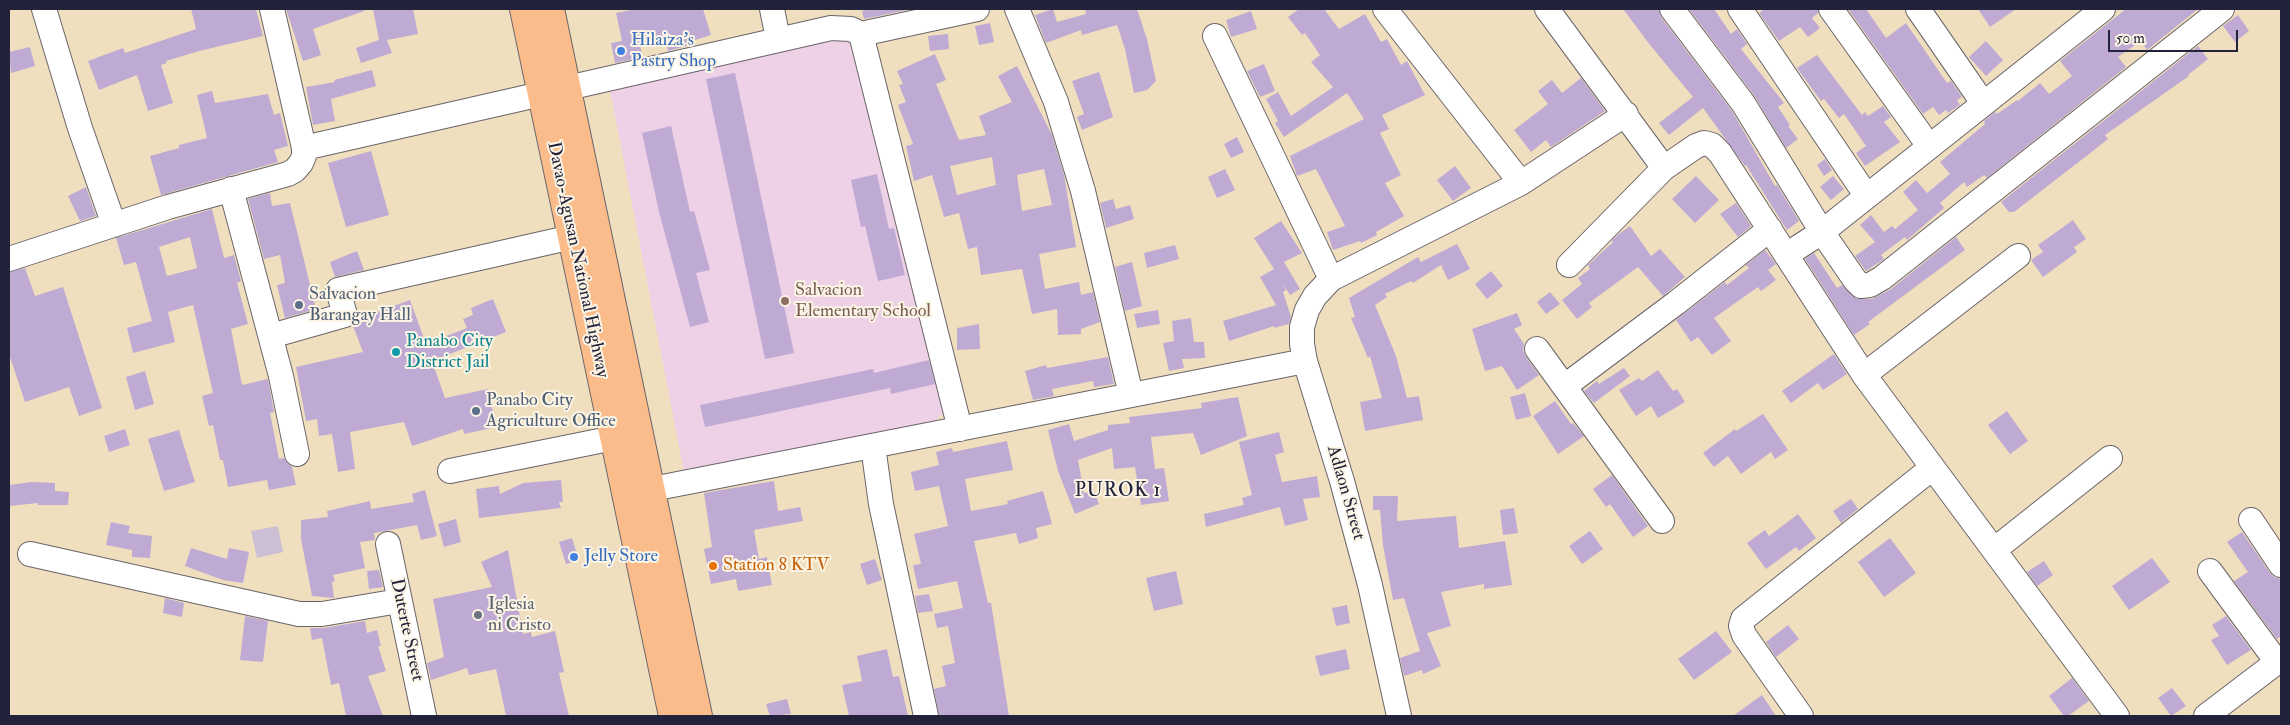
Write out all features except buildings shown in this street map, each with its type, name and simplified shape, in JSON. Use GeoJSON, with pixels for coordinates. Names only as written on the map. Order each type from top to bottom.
{"type":"FeatureCollection","features":[{"type":"Feature","properties":{"kind":"highway","name":"Davao-Agusan National Highway"},"geometry":{"type":"LineString","coordinates":[[524,9],[554,91],[677,678],[698,716]]}},
{"type":"Feature","properties":{"kind":"highway","name":"Davao-Agusan National Highway"},"geometry":{"type":"LineString","coordinates":[[550,9],[554,91],[572,237],[598,298],[614,438],[638,492]]}},
{"type":"Feature","properties":{"kind":"highway","name":"Davao-Agusan National Highway"},"geometry":{"type":"LineString","coordinates":[[672,716],[677,678]]}},
{"type":"Feature","properties":{"kind":"street"},"geometry":{"type":"LineString","coordinates":[[44,9],[80,128],[114,225]]}},
{"type":"Feature","properties":{"kind":"street"},"geometry":{"type":"LineString","coordinates":[[9,259],[230,189],[288,174],[295,170],[301,164],[304,148],[272,9]]}},
{"type":"Feature","properties":{"kind":"street"},"geometry":{"type":"LineString","coordinates":[[772,9],[778,40]]}},
{"type":"Feature","properties":{"kind":"street"},"geometry":{"type":"LineString","coordinates":[[1017,9],[1056,102],[1081,182],[1131,395]]}},
{"type":"Feature","properties":{"kind":"street"},"geometry":{"type":"LineString","coordinates":[[1385,9],[1521,183]]}},
{"type":"Feature","properties":{"kind":"street"},"geometry":{"type":"LineString","coordinates":[[1548,9],[1664,168]]}},
{"type":"Feature","properties":{"kind":"street"},"geometry":{"type":"LineString","coordinates":[[1672,9],[1743,103],[1822,232],[1861,286],[1870,285],[1882,278],[2222,9]]}},
{"type":"Feature","properties":{"kind":"street"},"geometry":{"type":"LineString","coordinates":[[1740,9],[1866,195]]}},
{"type":"Feature","properties":{"kind":"street"},"geometry":{"type":"LineString","coordinates":[[1832,9],[1929,146]]}},
{"type":"Feature","properties":{"kind":"street"},"geometry":{"type":"LineString","coordinates":[[1786,255],[1822,232],[1866,195],[2103,9]]}},
{"type":"Feature","properties":{"kind":"street"},"geometry":{"type":"LineString","coordinates":[[304,148],[831,28],[851,29],[861,34],[962,10]]}},
{"type":"Feature","properties":{"kind":"street"},"geometry":{"type":"LineString","coordinates":[[1923,11],[1984,103]]}},
{"type":"Feature","properties":{"kind":"street"},"geometry":{"type":"LineString","coordinates":[[861,34],[960,429]]}},
{"type":"Feature","properties":{"kind":"street"},"geometry":{"type":"LineString","coordinates":[[1215,36],[1332,279]]}},
{"type":"Feature","properties":{"kind":"street","name":"Adlaon Street"},"geometry":{"type":"LineString","coordinates":[[1399,716],[1370,585],[1342,481],[1305,362],[1302,327],[1307,310],[1315,296],[1332,279],[1521,183],[1626,114]]}},
{"type":"Feature","properties":{"kind":"street"},"geometry":{"type":"LineString","coordinates":[[1569,265],[1664,168],[1696,146],[1704,143],[1712,144],[1770,229],[1864,375],[2117,716]]}},
{"type":"Feature","properties":{"kind":"street"},"geometry":{"type":"LineString","coordinates":[[230,189],[271,336],[298,454]]}},
{"type":"Feature","properties":{"kind":"street"},"geometry":{"type":"LineString","coordinates":[[1565,386],[1676,303],[1770,229]]}},
{"type":"Feature","properties":{"kind":"street"},"geometry":{"type":"LineString","coordinates":[[271,336],[345,315],[338,290],[572,237]]}},
{"type":"Feature","properties":{"kind":"street"},"geometry":{"type":"LineString","coordinates":[[1864,375],[2018,256]]}},
{"type":"Feature","properties":{"kind":"street"},"geometry":{"type":"LineString","coordinates":[[1537,349],[1662,521]]}},
{"type":"Feature","properties":{"kind":"street"},"geometry":{"type":"LineString","coordinates":[[638,492],[1305,362]]}},
{"type":"Feature","properties":{"kind":"street"},"geometry":{"type":"LineString","coordinates":[[450,471],[614,438]]}},
{"type":"Feature","properties":{"kind":"street"},"geometry":{"type":"LineString","coordinates":[[873,446],[881,504],[926,716]]}},
{"type":"Feature","properties":{"kind":"street"},"geometry":{"type":"LineString","coordinates":[[1994,550],[2110,458]]}},
{"type":"Feature","properties":{"kind":"street"},"geometry":{"type":"LineString","coordinates":[[1801,716],[1744,635],[1741,626],[1743,619],[1932,468]]}},
{"type":"Feature","properties":{"kind":"street"},"geometry":{"type":"LineString","coordinates":[[2251,520],[2281,565]]}},
{"type":"Feature","properties":{"kind":"street","name":"Duterte Street"},"geometry":{"type":"LineString","coordinates":[[388,544],[424,716]]}},
{"type":"Feature","properties":{"kind":"street"},"geometry":{"type":"LineString","coordinates":[[30,554],[299,614],[322,614],[399,602]]}},
{"type":"Feature","properties":{"kind":"street"},"geometry":{"type":"LineString","coordinates":[[2206,716],[2279,660],[2210,571]]}},
{"type":"Feature","properties":{"kind":"shaded area","name":"Salvacion Elementary School"},"geometry":{"type":"Polygon","coordinates":[[[848,37],[891,192],[947,410],[926,429],[684,472],[609,85],[848,37]]]}},
{"type":"Feature","properties":{"kind":"shaded area"},"geometry":{"type":"Polygon","coordinates":[[[278,526],[283,552],[257,558],[251,531],[278,526]]]}},
{"type":"Feature","properties":{"kind":"place","name":"Hilaiza's Pastry Shop"},"geometry":{"type":"Point","coordinates":[621,51]}},
{"type":"Feature","properties":{"kind":"place","name":"Salvacion Elementary School"},"geometry":{"type":"Point","coordinates":[785,301]}},
{"type":"Feature","properties":{"kind":"place","name":"Salvacion Barangay Hall"},"geometry":{"type":"Point","coordinates":[299,305]}},
{"type":"Feature","properties":{"kind":"place","name":"Panabo City District Jail"},"geometry":{"type":"Point","coordinates":[396,352]}},
{"type":"Feature","properties":{"kind":"place","name":"Panabo City Agriculture Office"},"geometry":{"type":"Point","coordinates":[476,411]}},
{"type":"Feature","properties":{"kind":"place","name":"Jelly Store"},"geometry":{"type":"Point","coordinates":[574,557]}},
{"type":"Feature","properties":{"kind":"place","name":"Station 8 KTV"},"geometry":{"type":"Point","coordinates":[713,566]}},
{"type":"Feature","properties":{"kind":"place","name":"Iglesia ni Cristo"},"geometry":{"type":"Point","coordinates":[478,615]}},
{"type":"Feature","properties":{"kind":"district","name":"PUROK 1"},"geometry":{"type":"Point","coordinates":[1118,492]}}]}
